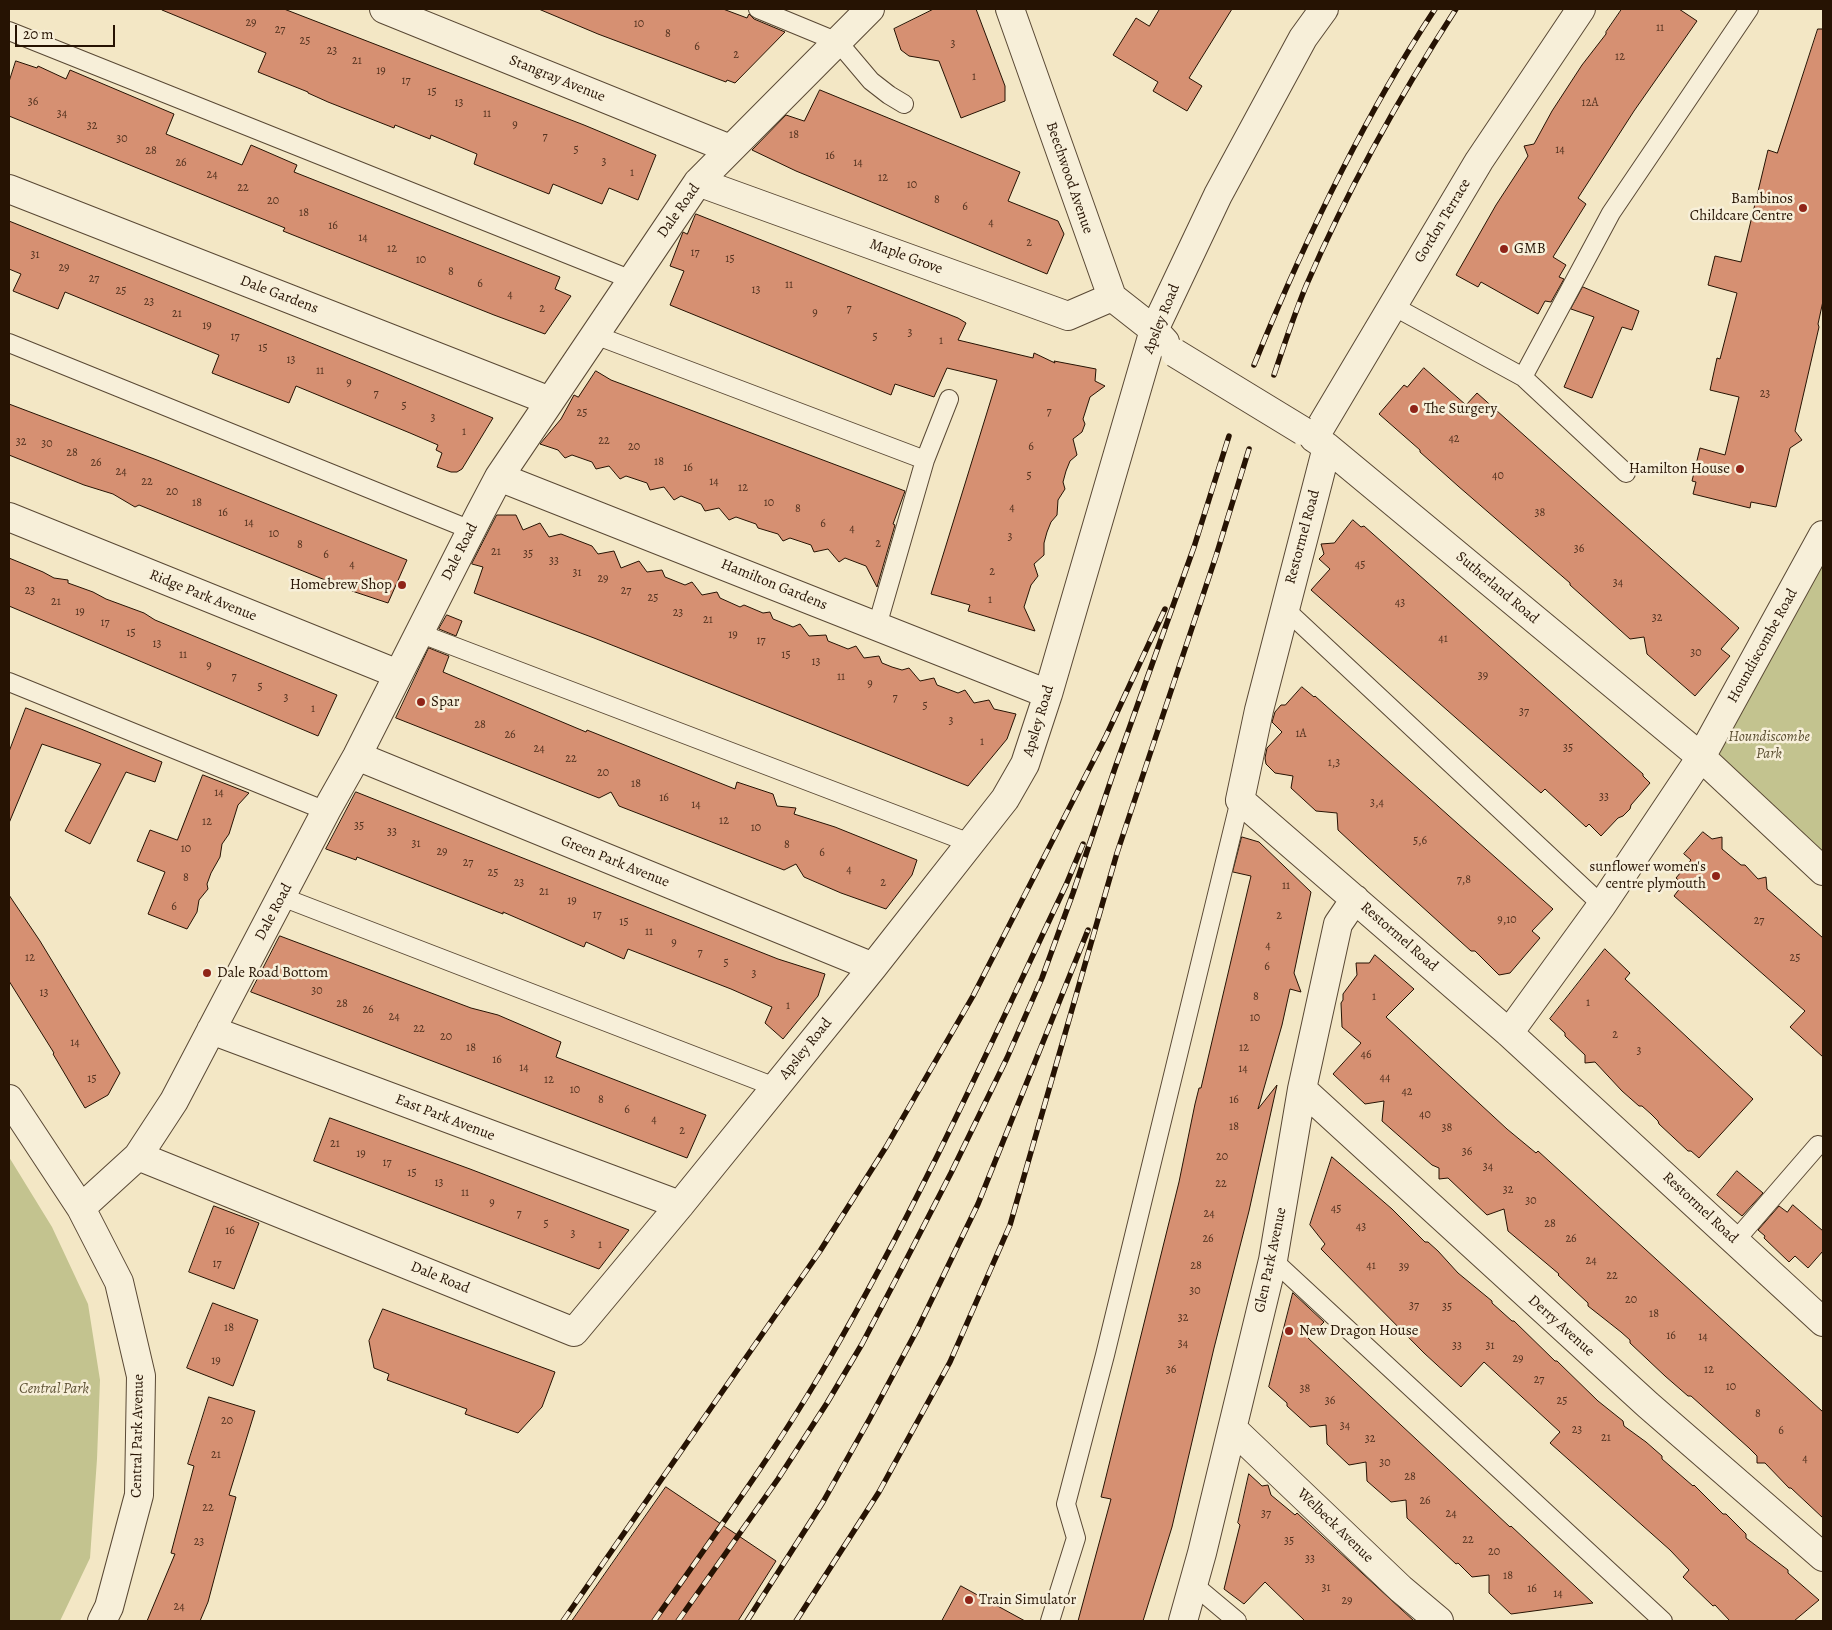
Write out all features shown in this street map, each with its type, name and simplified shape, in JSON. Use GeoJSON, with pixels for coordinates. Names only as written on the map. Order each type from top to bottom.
{"type":"FeatureCollection","features":[{"type":"Feature","properties":{"kind":"street","name":"Stangray Avenue"},"geometry":{"type":"LineString","coordinates":[[384,9],[730,149]]}},
{"type":"Feature","properties":{"kind":"street","name":"Dale Road"},"geometry":{"type":"LineString","coordinates":[[81,1208],[138,1156],[174,1101],[326,811],[357,756],[471,530],[500,477],[550,401],[698,182],[870,9]]}},
{"type":"Feature","properties":{"kind":"street","name":"Beechwood Avenue"},"geometry":{"type":"LineString","coordinates":[[1010,9],[1112,297]]}},
{"type":"Feature","properties":{"kind":"street","name":"Apsley Road"},"geometry":{"type":"LineString","coordinates":[[574,1332],[680,1205],[872,967],[1005,799],[1026,764],[1154,330],[1218,195],[1302,38],[1324,9]]}},
{"type":"Feature","properties":{"kind":"street","name":"Gordon Terrace"},"geometry":{"type":"LineString","coordinates":[[1314,439],[1479,161],[1581,9]]}},
{"type":"Feature","properties":{"kind":"street","name":"Maple Grove"},"geometry":{"type":"LineString","coordinates":[[698,182],[1068,316],[1112,297]]}},
{"type":"Feature","properties":{"kind":"street","name":"Dale Gardens"},"geometry":{"type":"LineString","coordinates":[[9,189],[550,401]]}},
{"type":"Feature","properties":{"kind":"street"},"geometry":{"type":"LineString","coordinates":[[1112,297],[1154,330]]}},
{"type":"Feature","properties":{"kind":"street","name":"Sutherland Road"},"geometry":{"type":"LineString","coordinates":[[1154,330],[1175,353],[1314,439],[1701,757],[1823,871]]}},
{"type":"Feature","properties":{"kind":"street","name":"Restormel Road"},"geometry":{"type":"LineString","coordinates":[[1314,439],[1284,608],[1259,710],[1240,800],[1509,1033],[1823,1322]]}},
{"type":"Feature","properties":{"kind":"street","name":"Hamilton Gardens"},"geometry":{"type":"LineString","coordinates":[[500,477],[1048,694]]}},
{"type":"Feature","properties":{"kind":"street","name":"Ridge Park Avenue"},"geometry":{"type":"LineString","coordinates":[[9,517],[398,674]]}},
{"type":"Feature","properties":{"kind":"street","name":"Houndiscombe Road"},"geometry":{"type":"LineString","coordinates":[[1509,1033],[1602,904],[1701,757],[1823,535]]}},
{"type":"Feature","properties":{"kind":"street","name":"Green Park Avenue"},"geometry":{"type":"LineString","coordinates":[[357,756],[872,967]]}},
{"type":"Feature","properties":{"kind":"street","name":"Glen Park Avenue"},"geometry":{"type":"LineString","coordinates":[[1183,1621],[1194,1585],[1233,1429],[1273,1260],[1302,1089],[1338,924],[1355,899]]}},
{"type":"Feature","properties":{"kind":"street","name":"East Park Avenue"},"geometry":{"type":"LineString","coordinates":[[211,1030],[680,1205]]}},
{"type":"Feature","properties":{"kind":"street","name":"Derry Avenue"},"geometry":{"type":"LineString","coordinates":[[1302,1089],[1648,1405],[1823,1557]]}},
{"type":"Feature","properties":{"kind":"street","name":"Central Park Avenue"},"geometry":{"type":"LineString","coordinates":[[9,1098],[81,1208],[119,1282],[141,1376],[140,1494],[109,1607],[102,1621]]}},
{"type":"Feature","properties":{"kind":"street","name":"Dale Road"},"geometry":{"type":"LineString","coordinates":[[138,1156],[574,1332]]}},
{"type":"Feature","properties":{"kind":"street","name":"Welbeck Avenue"},"geometry":{"type":"LineString","coordinates":[[1233,1429],[1401,1589],[1439,1621]]}},
{"type":"Feature","properties":{"kind":"lane"},"geometry":{"type":"LineString","coordinates":[[758,9],[838,42],[870,81],[904,104]]}},
{"type":"Feature","properties":{"kind":"lane"},"geometry":{"type":"LineString","coordinates":[[1523,377],[1611,214],[1749,9]]}},
{"type":"Feature","properties":{"kind":"lane"},"geometry":{"type":"LineString","coordinates":[[9,31],[632,280]]}},
{"type":"Feature","properties":{"kind":"lane"},"geometry":{"type":"LineString","coordinates":[[1393,306],[1523,377],[1626,473]]}},
{"type":"Feature","properties":{"kind":"lane"},"geometry":{"type":"LineString","coordinates":[[595,335],[925,460]]}},
{"type":"Feature","properties":{"kind":"lane"},"geometry":{"type":"LineString","coordinates":[[9,343],[471,530]]}},
{"type":"Feature","properties":{"kind":"lane"},"geometry":{"type":"LineString","coordinates":[[877,626],[925,460],[949,399]]}},
{"type":"Feature","properties":{"kind":"lane"},"geometry":{"type":"LineString","coordinates":[[1284,608],[1602,904]]}},
{"type":"Feature","properties":{"kind":"lane"},"geometry":{"type":"LineString","coordinates":[[419,633],[970,843]]}},
{"type":"Feature","properties":{"kind":"lane"},"geometry":{"type":"LineString","coordinates":[[9,682],[326,811]]}},
{"type":"Feature","properties":{"kind":"lane"},"geometry":{"type":"LineString","coordinates":[[1050,1621],[1076,1538],[1066,1504],[1105,1356],[1240,800]]}},
{"type":"Feature","properties":{"kind":"lane"},"geometry":{"type":"LineString","coordinates":[[282,896],[775,1087]]}},
{"type":"Feature","properties":{"kind":"lane"},"geometry":{"type":"LineString","coordinates":[[1735,1240],[1818,1145]]}},
{"type":"Feature","properties":{"kind":"lane"},"geometry":{"type":"LineString","coordinates":[[1273,1260],[1663,1621]]}},
{"type":"Feature","properties":{"kind":"lane"},"geometry":{"type":"LineString","coordinates":[[1194,1585],[1237,1621]]}},
{"type":"Feature","properties":{"kind":"green space","name":"Houndiscombe Park"},"geometry":{"type":"Polygon","coordinates":[[[1823,535],[1823,871],[1701,757],[1823,535]]]}},
{"type":"Feature","properties":{"kind":"green space","name":"Central Park"},"geometry":{"type":"Polygon","coordinates":[[[9,1157],[52,1227],[88,1304],[100,1380],[90,1558],[60,1621],[9,1621],[9,1157]]]}},
{"type":"Feature","properties":{"kind":"building"},"geometry":{"type":"Polygon","coordinates":[[[162,9],[284,9],[584,125],[656,155],[638,200],[609,188],[602,204],[553,184],[549,194],[474,164],[477,154],[431,135],[430,139],[395,125],[394,128],[258,72],[266,53],[162,9]]]}},
{"type":"Feature","properties":{"kind":"building"},"geometry":{"type":"Polygon","coordinates":[[[542,9],[723,9],[747,18],[749,14],[754,19],[785,32],[735,83],[727,80],[726,82],[598,34],[542,9]]]}},
{"type":"Feature","properties":{"kind":"building"},"geometry":{"type":"Polygon","coordinates":[[[934,9],[976,9],[1005,86],[1005,101],[961,118],[939,61],[909,56],[901,50],[894,29],[934,9]]]}},
{"type":"Feature","properties":{"kind":"building"},"geometry":{"type":"Polygon","coordinates":[[[1160,9],[1232,9],[1189,78],[1202,86],[1187,111],[1153,91],[1158,82],[1113,55],[1136,18],[1149,26],[1160,9]]]}},
{"type":"Feature","properties":{"kind":"building"},"geometry":{"type":"Polygon","coordinates":[[[1622,9],[1679,9],[1697,21],[1634,111],[1578,198],[1586,204],[1553,257],[1566,265],[1559,277],[1564,279],[1551,302],[1545,301],[1538,314],[1481,282],[1478,287],[1456,275],[1496,205],[1528,156],[1524,146],[1534,144],[1552,111],[1622,9]]]}},
{"type":"Feature","properties":{"kind":"building"},"geometry":{"type":"Polygon","coordinates":[[[1818,29],[1823,29],[1823,301],[1819,327],[1795,431],[1802,440],[1790,448],[1776,507],[1751,502],[1750,508],[1693,494],[1696,482],[1692,481],[1700,448],[1725,455],[1739,397],[1710,390],[1717,358],[1720,359],[1737,293],[1708,285],[1715,256],[1741,262],[1768,150],[1777,153],[1818,29]]]}},
{"type":"Feature","properties":{"kind":"building"},"geometry":{"type":"Polygon","coordinates":[[[16,61],[37,68],[38,66],[66,79],[70,70],[174,114],[166,134],[242,165],[251,145],[297,165],[294,172],[560,277],[555,289],[571,296],[545,334],[283,231],[285,228],[9,116],[9,82],[16,61]]]}},
{"type":"Feature","properties":{"kind":"building"},"geometry":{"type":"Polygon","coordinates":[[[820,90],[1020,172],[1008,201],[1058,221],[1064,234],[1047,274],[796,171],[752,150],[786,115],[804,121],[820,90]]]}},
{"type":"Feature","properties":{"kind":"building"},"geometry":{"type":"Polygon","coordinates":[[[696,214],[958,318],[966,323],[958,340],[1033,358],[1034,353],[1055,363],[1054,361],[1096,369],[1095,381],[1105,386],[1090,397],[1083,419],[1085,424],[1082,432],[1073,439],[1077,455],[1070,461],[1066,471],[1063,482],[1065,489],[1058,500],[1057,515],[1051,522],[1047,532],[1044,543],[1044,555],[1034,564],[1038,576],[1031,585],[1024,607],[1035,631],[968,611],[970,605],[931,594],[997,380],[947,368],[934,397],[895,384],[891,395],[670,305],[684,271],[670,266],[683,232],[687,234],[696,214]]]}},
{"type":"Feature","properties":{"kind":"building"},"geometry":{"type":"Polygon","coordinates":[[[9,221],[493,418],[462,469],[457,472],[451,472],[437,467],[442,453],[436,450],[438,445],[410,433],[296,386],[289,403],[212,373],[219,355],[65,292],[58,309],[13,291],[21,274],[9,269],[9,221]]]}},
{"type":"Feature","properties":{"kind":"building"},"geometry":{"type":"Polygon","coordinates":[[[1583,287],[1639,311],[1632,330],[1622,327],[1592,398],[1564,387],[1594,317],[1571,309],[1583,287]]]}},
{"type":"Feature","properties":{"kind":"building"},"geometry":{"type":"Polygon","coordinates":[[[1424,368],[1466,405],[1477,393],[1739,628],[1721,649],[1730,656],[1695,696],[1647,654],[1644,637],[1630,639],[1570,583],[1458,486],[1379,414],[1404,385],[1407,387],[1424,368]]]}},
{"type":"Feature","properties":{"kind":"building"},"geometry":{"type":"Polygon","coordinates":[[[596,371],[611,380],[905,491],[893,524],[895,525],[877,587],[866,566],[845,558],[839,562],[828,549],[814,552],[811,545],[790,538],[783,541],[778,534],[758,528],[756,524],[736,517],[729,520],[719,508],[705,511],[701,504],[681,496],[674,500],[664,487],[650,490],[647,483],[626,476],[620,479],[609,466],[596,469],[592,462],[572,455],[565,458],[558,450],[540,444],[561,419],[574,395],[578,397],[596,371]]]}},
{"type":"Feature","properties":{"kind":"building"},"geometry":{"type":"Polygon","coordinates":[[[9,404],[157,460],[407,560],[388,603],[355,592],[139,505],[135,507],[113,494],[84,485],[9,455],[9,404]]]}},
{"type":"Feature","properties":{"kind":"building"},"geometry":{"type":"Polygon","coordinates":[[[497,515],[516,515],[523,530],[540,523],[549,537],[561,534],[592,546],[598,554],[614,551],[621,568],[639,561],[647,572],[662,570],[665,577],[685,585],[692,582],[702,595],[717,592],[720,598],[740,607],[744,605],[763,613],[770,612],[773,619],[793,627],[800,624],[809,636],[826,635],[828,641],[848,649],[856,646],[864,658],[879,656],[882,663],[892,667],[902,670],[909,668],[920,681],[934,678],[937,685],[958,693],[965,690],[974,703],[989,700],[994,709],[1016,714],[1007,739],[968,786],[594,638],[474,593],[483,567],[472,564],[497,515]]]}},
{"type":"Feature","properties":{"kind":"building"},"geometry":{"type":"Polygon","coordinates":[[[1353,520],[1361,527],[1364,526],[1643,774],[1650,783],[1631,805],[1630,809],[1618,818],[1601,836],[1589,824],[1586,827],[1545,789],[1541,793],[1311,590],[1330,569],[1319,559],[1324,554],[1321,544],[1334,543],[1353,520]]]}},
{"type":"Feature","properties":{"kind":"building"},"geometry":{"type":"Polygon","coordinates":[[[9,558],[54,578],[68,580],[68,583],[144,613],[155,620],[337,695],[318,736],[9,606],[9,558]]]}},
{"type":"Feature","properties":{"kind":"building"},"geometry":{"type":"Polygon","coordinates":[[[447,615],[462,621],[456,636],[439,629],[447,615]]]}},
{"type":"Feature","properties":{"kind":"building"},"geometry":{"type":"Polygon","coordinates":[[[429,648],[449,656],[443,672],[586,732],[587,730],[735,789],[737,782],[773,794],[777,806],[796,808],[794,814],[835,827],[917,860],[912,875],[886,909],[804,877],[796,864],[784,870],[619,806],[611,792],[599,798],[396,718],[429,648]]]}},
{"type":"Feature","properties":{"kind":"building"},"geometry":{"type":"Polygon","coordinates":[[[1302,687],[1315,696],[1553,909],[1532,931],[1540,938],[1510,973],[1499,975],[1475,951],[1471,951],[1366,856],[1338,830],[1337,813],[1316,811],[1291,788],[1293,776],[1275,773],[1266,764],[1267,748],[1282,732],[1272,722],[1275,712],[1281,705],[1285,705],[1302,687]]]}},
{"type":"Feature","properties":{"kind":"building"},"geometry":{"type":"Polygon","coordinates":[[[26,708],[162,762],[155,782],[126,772],[90,844],[65,831],[101,764],[42,744],[9,823],[9,752],[26,708]]]}},
{"type":"Feature","properties":{"kind":"building"},"geometry":{"type":"Polygon","coordinates":[[[203,775],[249,793],[238,805],[229,834],[222,844],[220,857],[207,884],[208,889],[199,900],[197,912],[187,929],[148,914],[165,872],[137,861],[150,830],[177,840],[203,775]]]}},
{"type":"Feature","properties":{"kind":"building"},"geometry":{"type":"Polygon","coordinates":[[[356,792],[778,959],[825,974],[818,996],[783,1039],[765,1023],[772,1007],[731,989],[628,949],[624,959],[586,942],[584,947],[503,912],[503,914],[357,857],[356,860],[326,849],[356,792]]]}},
{"type":"Feature","properties":{"kind":"building"},"geometry":{"type":"Polygon","coordinates":[[[1703,832],[1712,839],[1722,837],[1722,849],[1741,865],[1745,865],[1758,879],[1766,877],[1767,889],[1823,938],[1823,1057],[1790,1027],[1805,1011],[1674,896],[1683,884],[1676,878],[1691,860],[1684,854],[1703,832]]]}},
{"type":"Feature","properties":{"kind":"building"},"geometry":{"type":"Polygon","coordinates":[[[1242,837],[1259,842],[1311,892],[1294,973],[1301,992],[1290,989],[1282,1025],[1258,1109],[1277,1085],[1249,1211],[1214,1348],[1172,1527],[1143,1621],[1078,1621],[1111,1499],[1101,1497],[1179,1182],[1195,1104],[1199,1088],[1201,1088],[1251,876],[1233,872],[1242,837]]]}},
{"type":"Feature","properties":{"kind":"building"},"geometry":{"type":"Polygon","coordinates":[[[9,895],[40,941],[120,1073],[108,1095],[85,1108],[54,1053],[9,981],[9,895]]]}},
{"type":"Feature","properties":{"kind":"building"},"geometry":{"type":"Polygon","coordinates":[[[280,936],[471,1008],[498,1015],[561,1042],[556,1057],[706,1115],[687,1158],[251,992],[280,936]]]}},
{"type":"Feature","properties":{"kind":"building"},"geometry":{"type":"Polygon","coordinates":[[[1605,949],[1630,973],[1625,979],[1753,1099],[1699,1158],[1691,1151],[1688,1151],[1651,1114],[1622,1091],[1595,1062],[1585,1063],[1585,1055],[1550,1019],[1605,949]]]}},
{"type":"Feature","properties":{"kind":"building"},"geometry":{"type":"Polygon","coordinates":[[[1375,955],[1414,989],[1386,1017],[1507,1129],[1536,1153],[1538,1151],[1823,1412],[1823,1518],[1789,1488],[1765,1463],[1757,1463],[1757,1456],[1749,1448],[1691,1396],[1688,1396],[1665,1376],[1630,1343],[1630,1340],[1588,1306],[1588,1303],[1559,1274],[1508,1231],[1504,1209],[1487,1215],[1448,1178],[1439,1179],[1439,1168],[1432,1165],[1382,1121],[1384,1101],[1365,1104],[1333,1074],[1361,1043],[1342,1027],[1341,1003],[1343,994],[1357,975],[1356,963],[1369,963],[1375,955]]]}},
{"type":"Feature","properties":{"kind":"building"},"geometry":{"type":"Polygon","coordinates":[[[330,1118],[629,1230],[599,1269],[314,1161],[330,1118]]]}},
{"type":"Feature","properties":{"kind":"building"},"geometry":{"type":"Polygon","coordinates":[[[1332,1157],[1392,1209],[1425,1242],[1428,1242],[1438,1251],[1458,1273],[1514,1321],[1598,1401],[1623,1421],[1624,1426],[1646,1442],[1723,1514],[1726,1514],[1746,1534],[1746,1538],[1788,1570],[1788,1573],[1819,1600],[1794,1621],[1730,1621],[1683,1577],[1689,1570],[1670,1550],[1550,1443],[1560,1432],[1484,1362],[1461,1387],[1424,1353],[1321,1249],[1325,1244],[1310,1225],[1332,1157]]]}},
{"type":"Feature","properties":{"kind":"building"},"geometry":{"type":"Polygon","coordinates":[[[1737,1171],[1763,1193],[1742,1216],[1717,1195],[1737,1171]]]}},
{"type":"Feature","properties":{"kind":"building"},"geometry":{"type":"Polygon","coordinates":[[[1793,1205],[1823,1231],[1823,1251],[1808,1268],[1795,1256],[1789,1262],[1758,1230],[1779,1206],[1787,1212],[1793,1205]]]}},
{"type":"Feature","properties":{"kind":"building"},"geometry":{"type":"Polygon","coordinates":[[[214,1206],[259,1223],[234,1289],[189,1272],[214,1206]]]}},
{"type":"Feature","properties":{"kind":"building"},"geometry":{"type":"Polygon","coordinates":[[[1293,1293],[1324,1322],[1308,1338],[1593,1603],[1511,1614],[1489,1593],[1489,1575],[1472,1577],[1458,1563],[1456,1564],[1407,1518],[1406,1500],[1391,1502],[1367,1481],[1366,1462],[1349,1465],[1327,1444],[1326,1425],[1310,1427],[1287,1406],[1287,1403],[1269,1387],[1293,1293]]]}},
{"type":"Feature","properties":{"kind":"building"},"geometry":{"type":"Polygon","coordinates":[[[213,1303],[258,1320],[233,1386],[187,1368],[213,1303]]]}},
{"type":"Feature","properties":{"kind":"building"},"geometry":{"type":"Polygon","coordinates":[[[383,1309],[555,1372],[542,1407],[518,1433],[465,1414],[467,1409],[387,1380],[389,1374],[374,1368],[369,1341],[383,1309]]]}},
{"type":"Feature","properties":{"kind":"building"},"geometry":{"type":"Polygon","coordinates":[[[209,1397],[255,1411],[229,1495],[236,1497],[208,1602],[200,1621],[147,1621],[175,1554],[171,1553],[194,1466],[188,1464],[209,1397]]]}},
{"type":"Feature","properties":{"kind":"building"},"geometry":{"type":"Polygon","coordinates":[[[1249,1474],[1262,1486],[1268,1485],[1271,1495],[1295,1515],[1297,1513],[1414,1621],[1305,1621],[1265,1582],[1244,1604],[1224,1589],[1240,1525],[1238,1523],[1249,1474]]]}},
{"type":"Feature","properties":{"kind":"building"},"geometry":{"type":"Polygon","coordinates":[[[666,1487],[776,1561],[738,1621],[572,1621],[666,1487]]]}},
{"type":"Feature","properties":{"kind":"building","name":"Train Simulator"},"geometry":{"type":"Polygon","coordinates":[[[961,1586],[1025,1621],[942,1621],[961,1586]]]}},
{"type":"Feature","properties":{"kind":"railway"},"geometry":{"type":"LineString","coordinates":[[1254,365],[1293,274],[1336,182],[1383,94],[1435,9]]}},
{"type":"Feature","properties":{"kind":"railway"},"geometry":{"type":"LineString","coordinates":[[1274,375],[1306,286],[1339,214],[1375,144],[1414,76],[1456,9]]}},
{"type":"Feature","properties":{"kind":"railway"},"geometry":{"type":"LineString","coordinates":[[678,1621],[778,1479],[862,1344],[951,1173],[1007,1058],[1042,978],[1073,893],[1115,768],[1194,547],[1229,436]]}},
{"type":"Feature","properties":{"kind":"railway"},"geometry":{"type":"LineString","coordinates":[[796,1621],[879,1492],[950,1362],[1010,1225],[1117,853],[1216,556],[1249,449]]}},
{"type":"Feature","properties":{"kind":"railway"},"geometry":{"type":"LineString","coordinates":[[563,1621],[820,1251],[886,1147],[973,996],[1106,736],[1165,609]]}},
{"type":"Feature","properties":{"kind":"railway"},"geometry":{"type":"LineString","coordinates":[[654,1621],[790,1424],[863,1299],[953,1123],[1066,885],[1083,844]]}},
{"type":"Feature","properties":{"kind":"railway"},"geometry":{"type":"LineString","coordinates":[[747,1621],[823,1502],[917,1330],[978,1204],[1088,930]]}},
{"type":"Feature","properties":{"kind":"place","name":"Bambinos Childcare Centre"},"geometry":{"type":"Point","coordinates":[1803,208]}},
{"type":"Feature","properties":{"kind":"place","name":"GMB"},"geometry":{"type":"Point","coordinates":[1504,249]}},
{"type":"Feature","properties":{"kind":"place","name":"The Surgery"},"geometry":{"type":"Point","coordinates":[1414,409]}},
{"type":"Feature","properties":{"kind":"place","name":"Hamilton House"},"geometry":{"type":"Point","coordinates":[1740,469]}},
{"type":"Feature","properties":{"kind":"place","name":"Homebrew Shop"},"geometry":{"type":"Point","coordinates":[402,585]}},
{"type":"Feature","properties":{"kind":"place","name":"Spar"},"geometry":{"type":"Point","coordinates":[421,702]}},
{"type":"Feature","properties":{"kind":"place","name":"sunflower women's centre plymouth"},"geometry":{"type":"Point","coordinates":[1716,876]}},
{"type":"Feature","properties":{"kind":"place","name":"Dale Road Bottom"},"geometry":{"type":"Point","coordinates":[207,973]}},
{"type":"Feature","properties":{"kind":"place","name":"New Dragon House"},"geometry":{"type":"Point","coordinates":[1289,1331]}},
{"type":"Feature","properties":{"kind":"place","name":"Train Simulator"},"geometry":{"type":"Point","coordinates":[969,1600]}}]}
